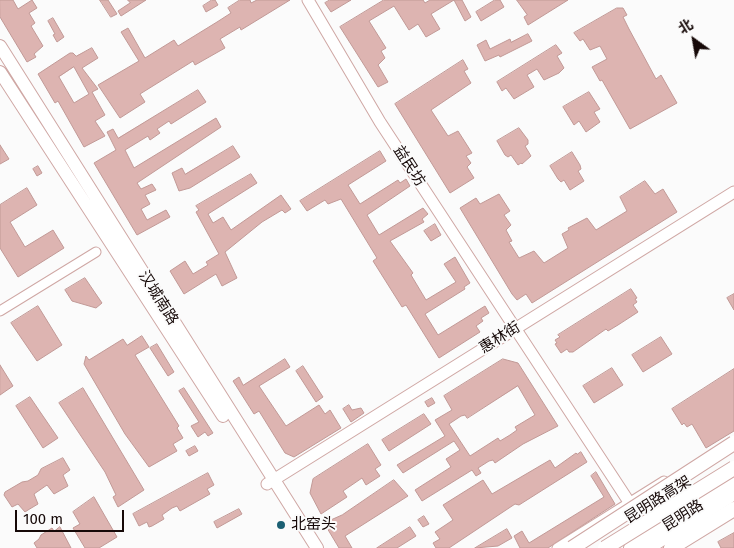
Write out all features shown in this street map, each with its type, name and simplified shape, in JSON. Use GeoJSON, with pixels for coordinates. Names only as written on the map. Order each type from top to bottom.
{"type":"FeatureCollection","features":[{"type":"Feature","properties":{"kind":"main road","name":"汉城南路"},"geometry":{"type":"LineString","coordinates":[[0,46],[270,482],[307,548]]}},
{"type":"Feature","properties":{"kind":"main road","name":"汉城南路"},"geometry":{"type":"LineString","coordinates":[[0,72],[270,482],[318,548]]}},
{"type":"Feature","properties":{"kind":"main road"},"geometry":{"type":"LineString","coordinates":[[572,548],[734,443]]}},
{"type":"Feature","properties":{"kind":"main road","name":"昆明路高架"},"geometry":{"type":"LineString","coordinates":[[582,548],[734,453]]}},
{"type":"Feature","properties":{"kind":"main road","name":"昆明路高架"},"geometry":{"type":"LineString","coordinates":[[605,548],[734,468]]}},
{"type":"Feature","properties":{"kind":"main road","name":"昆明路"},"geometry":{"type":"LineString","coordinates":[[631,548],[649,542],[734,484]]}},
{"type":"Feature","properties":{"kind":"main road"},"geometry":{"type":"LineString","coordinates":[[649,542],[734,493]]}},
{"type":"Feature","properties":{"kind":"main road","name":"昆明路"},"geometry":{"type":"LineString","coordinates":[[671,548],[734,509]]}},
{"type":"Feature","properties":{"kind":"street","name":"益民坊"},"geometry":{"type":"LineString","coordinates":[[308,0],[380,122],[629,502]]}},
{"type":"Feature","properties":{"kind":"street","name":"惠林街"},"geometry":{"type":"LineString","coordinates":[[270,482],[734,192]]}},
{"type":"Feature","properties":{"kind":"street"},"geometry":{"type":"LineString","coordinates":[[0,311],[96,252]]}},
{"type":"Feature","properties":{"kind":"street"},"geometry":{"type":"LineString","coordinates":[[557,548],[734,437]]}},
{"type":"Feature","properties":{"kind":"street"},"geometry":{"type":"LineString","coordinates":[[629,502],[649,542]]}},
{"type":"Feature","properties":{"kind":"building"},"geometry":{"type":"Polygon","coordinates":[[[0,0],[13,0],[18,9],[32,0],[37,8],[29,13],[35,23],[31,26],[43,46],[34,54],[36,57],[27,62],[0,17],[0,0]]]}},
{"type":"Feature","properties":{"kind":"building"},"geometry":{"type":"Polygon","coordinates":[[[100,0],[108,0],[117,14],[111,17],[100,0]]]}},
{"type":"Feature","properties":{"kind":"building"},"geometry":{"type":"Polygon","coordinates":[[[128,0],[146,0],[121,16],[118,11],[130,3],[128,0]]]}},
{"type":"Feature","properties":{"kind":"building"},"geometry":{"type":"Polygon","coordinates":[[[215,0],[218,5],[206,12],[203,6],[215,0]]]}},
{"type":"Feature","properties":{"kind":"building"},"geometry":{"type":"Polygon","coordinates":[[[240,0],[250,0],[251,3],[257,0],[290,0],[241,30],[240,27],[220,39],[225,48],[195,65],[193,61],[140,94],[145,102],[120,118],[98,85],[139,61],[121,32],[128,28],[145,58],[174,40],[178,46],[231,13],[228,8],[240,0]]]}},
{"type":"Feature","properties":{"kind":"building"},"geometry":{"type":"Polygon","coordinates":[[[330,0],[351,0],[331,12],[325,3],[330,0]]]}},
{"type":"Feature","properties":{"kind":"building"},"geometry":{"type":"Polygon","coordinates":[[[384,0],[423,0],[425,3],[430,0],[454,0],[431,14],[440,29],[426,37],[418,24],[409,30],[394,6],[369,21],[386,48],[381,51],[385,58],[378,65],[388,82],[378,87],[340,27],[384,0]]]}},
{"type":"Feature","properties":{"kind":"building"},"geometry":{"type":"Polygon","coordinates":[[[454,0],[462,0],[471,17],[465,21],[454,0]]]}},
{"type":"Feature","properties":{"kind":"building"},"geometry":{"type":"Polygon","coordinates":[[[495,0],[500,0],[504,7],[481,21],[476,12],[495,0]]]}},
{"type":"Feature","properties":{"kind":"building"},"geometry":{"type":"Polygon","coordinates":[[[517,0],[568,0],[528,25],[524,17],[527,15],[517,0]]]}},
{"type":"Feature","properties":{"kind":"building"},"geometry":{"type":"Polygon","coordinates":[[[617,8],[623,8],[627,15],[623,17],[656,79],[661,75],[677,103],[630,129],[602,80],[600,81],[592,67],[607,59],[600,46],[590,50],[583,39],[580,41],[574,33],[617,8]]]}},
{"type":"Feature","properties":{"kind":"building"},"geometry":{"type":"Polygon","coordinates":[[[53,18],[64,37],[57,42],[48,21],[53,18]]]}},
{"type":"Feature","properties":{"kind":"building"},"geometry":{"type":"Polygon","coordinates":[[[528,34],[532,41],[500,57],[499,55],[485,61],[477,45],[486,40],[490,49],[510,39],[511,42],[528,34]]]}},
{"type":"Feature","properties":{"kind":"building"},"geometry":{"type":"Polygon","coordinates":[[[556,45],[562,53],[557,56],[564,68],[559,73],[544,80],[537,69],[527,75],[534,87],[514,99],[506,88],[502,91],[497,82],[556,45]]]}},
{"type":"Feature","properties":{"kind":"building"},"geometry":{"type":"Polygon","coordinates":[[[92,48],[98,58],[82,68],[98,89],[92,92],[105,115],[95,121],[105,136],[84,147],[58,101],[55,103],[38,74],[70,53],[76,56],[92,48]],[[74,67],[59,77],[74,103],[89,94],[74,67]]]}},
{"type":"Feature","properties":{"kind":"building"},"geometry":{"type":"Polygon","coordinates":[[[463,60],[468,69],[464,71],[471,83],[431,110],[448,136],[458,131],[472,153],[466,156],[471,163],[467,167],[474,178],[450,193],[395,104],[463,60]]]}},
{"type":"Feature","properties":{"kind":"building"},"geometry":{"type":"Polygon","coordinates":[[[198,90],[206,102],[171,124],[169,121],[157,129],[160,133],[150,140],[148,136],[125,150],[134,168],[216,118],[221,127],[137,183],[141,189],[152,184],[156,190],[145,195],[150,204],[141,209],[147,220],[166,210],[170,217],[137,235],[94,163],[116,150],[107,132],[113,129],[118,138],[198,90]]]}},
{"type":"Feature","properties":{"kind":"building"},"geometry":{"type":"Polygon","coordinates":[[[589,92],[600,109],[594,112],[600,122],[586,132],[579,121],[574,125],[563,107],[589,92]]]}},
{"type":"Feature","properties":{"kind":"building"},"geometry":{"type":"Polygon","coordinates":[[[519,128],[528,140],[528,144],[525,146],[531,156],[518,165],[511,155],[508,157],[505,155],[497,141],[519,128]]]}},
{"type":"Feature","properties":{"kind":"building"},"geometry":{"type":"Polygon","coordinates":[[[0,145],[9,159],[0,164],[0,145]]]}},
{"type":"Feature","properties":{"kind":"building"},"geometry":{"type":"Polygon","coordinates":[[[233,146],[240,157],[190,188],[179,191],[172,173],[182,168],[185,174],[233,146]]]}},
{"type":"Feature","properties":{"kind":"building"},"geometry":{"type":"Polygon","coordinates":[[[380,151],[386,161],[348,185],[360,204],[398,180],[400,183],[406,179],[410,186],[367,215],[379,235],[423,208],[428,214],[422,219],[424,222],[390,241],[413,273],[411,275],[426,300],[456,282],[444,264],[455,257],[470,283],[464,287],[465,289],[425,314],[438,335],[485,306],[489,313],[481,318],[483,321],[476,326],[480,332],[439,358],[406,305],[402,307],[373,261],[377,258],[341,199],[328,204],[325,200],[307,211],[300,201],[380,151]]]}},
{"type":"Feature","properties":{"kind":"building"},"geometry":{"type":"Polygon","coordinates":[[[572,152],[580,165],[581,169],[578,171],[584,181],[570,190],[564,180],[561,182],[558,179],[550,166],[572,152]]]}},
{"type":"Feature","properties":{"kind":"building"},"geometry":{"type":"Polygon","coordinates":[[[38,166],[42,173],[37,176],[33,169],[38,166]]]}},
{"type":"Feature","properties":{"kind":"building"},"geometry":{"type":"Polygon","coordinates":[[[251,174],[257,183],[208,214],[213,223],[223,217],[231,230],[281,195],[291,209],[285,213],[282,210],[262,222],[225,252],[237,278],[222,286],[216,274],[184,294],[170,271],[185,261],[193,274],[208,265],[206,262],[219,254],[196,212],[199,210],[196,206],[251,174]]]}},
{"type":"Feature","properties":{"kind":"building"},"geometry":{"type":"Polygon","coordinates":[[[645,181],[655,194],[663,189],[677,212],[532,303],[526,294],[517,300],[512,294],[460,208],[476,198],[480,204],[499,194],[510,211],[504,215],[511,225],[506,230],[512,241],[509,242],[519,258],[534,251],[544,263],[568,248],[562,234],[569,230],[568,228],[587,218],[596,230],[627,211],[620,197],[645,181]]]}},
{"type":"Feature","properties":{"kind":"building"},"geometry":{"type":"Polygon","coordinates":[[[27,188],[37,205],[10,222],[25,247],[53,230],[64,248],[18,277],[0,248],[0,205],[27,188]]]}},
{"type":"Feature","properties":{"kind":"building"},"geometry":{"type":"Polygon","coordinates":[[[435,224],[441,235],[431,241],[424,231],[435,224]]]}},
{"type":"Feature","properties":{"kind":"building"},"geometry":{"type":"Polygon","coordinates":[[[85,278],[102,303],[96,308],[72,301],[65,290],[85,278]]]}},
{"type":"Feature","properties":{"kind":"building"},"geometry":{"type":"Polygon","coordinates":[[[631,289],[637,298],[635,299],[637,302],[633,305],[638,312],[608,331],[606,329],[573,352],[569,352],[567,349],[561,353],[555,344],[557,343],[555,340],[560,337],[558,335],[631,289]]]}},
{"type":"Feature","properties":{"kind":"building"},"geometry":{"type":"Polygon","coordinates":[[[734,294],[734,310],[727,298],[734,294]]]}},
{"type":"Feature","properties":{"kind":"building"},"geometry":{"type":"Polygon","coordinates":[[[38,306],[62,345],[37,361],[11,323],[38,306]]]}},
{"type":"Feature","properties":{"kind":"building"},"geometry":{"type":"Polygon","coordinates":[[[142,336],[149,347],[135,355],[179,426],[177,428],[183,438],[173,444],[177,451],[149,467],[125,434],[84,364],[86,356],[89,360],[123,339],[127,345],[142,336]]]}},
{"type":"Feature","properties":{"kind":"building"},"geometry":{"type":"Polygon","coordinates":[[[661,337],[672,354],[643,372],[632,355],[661,337]]]}},
{"type":"Feature","properties":{"kind":"building"},"geometry":{"type":"Polygon","coordinates":[[[157,344],[174,372],[168,376],[150,348],[157,344]]]}},
{"type":"Feature","properties":{"kind":"building"},"geometry":{"type":"Polygon","coordinates":[[[285,359],[290,367],[259,386],[286,426],[319,405],[325,414],[330,410],[341,428],[294,457],[285,453],[259,411],[254,414],[233,381],[239,377],[243,385],[285,359]]]}},
{"type":"Feature","properties":{"kind":"building"},"geometry":{"type":"Polygon","coordinates":[[[503,359],[518,363],[558,426],[523,444],[495,463],[493,460],[489,461],[478,468],[481,473],[476,476],[472,470],[422,501],[415,490],[451,467],[446,459],[460,450],[454,441],[403,473],[397,465],[445,436],[435,420],[452,410],[444,396],[503,359]],[[518,386],[467,418],[465,415],[461,416],[449,424],[470,456],[498,438],[500,441],[510,435],[517,430],[515,427],[535,415],[518,386]]]}},
{"type":"Feature","properties":{"kind":"building"},"geometry":{"type":"Polygon","coordinates":[[[0,365],[13,386],[0,395],[0,365]]]}},
{"type":"Feature","properties":{"kind":"building"},"geometry":{"type":"Polygon","coordinates":[[[303,366],[323,397],[316,402],[296,371],[303,366]]]}},
{"type":"Feature","properties":{"kind":"building"},"geometry":{"type":"Polygon","coordinates":[[[612,368],[623,385],[594,403],[583,386],[612,368]]]}},
{"type":"Feature","properties":{"kind":"building"},"geometry":{"type":"Polygon","coordinates":[[[734,369],[734,431],[706,448],[692,424],[687,427],[684,423],[682,425],[672,409],[734,369]]]}},
{"type":"Feature","properties":{"kind":"building"},"geometry":{"type":"Polygon","coordinates":[[[83,388],[144,490],[118,507],[113,497],[116,495],[105,472],[59,403],[83,388]]]}},
{"type":"Feature","properties":{"kind":"building"},"geometry":{"type":"Polygon","coordinates":[[[184,388],[213,433],[208,436],[205,432],[198,437],[191,426],[199,422],[179,391],[184,388]]]}},
{"type":"Feature","properties":{"kind":"building"},"geometry":{"type":"Polygon","coordinates":[[[30,397],[58,438],[43,448],[16,406],[30,397]]]}},
{"type":"Feature","properties":{"kind":"building"},"geometry":{"type":"Polygon","coordinates":[[[432,398],[435,403],[428,407],[425,402],[432,398]]]}},
{"type":"Feature","properties":{"kind":"building"},"geometry":{"type":"Polygon","coordinates":[[[349,405],[352,410],[361,408],[364,413],[351,422],[343,409],[349,405]]]}},
{"type":"Feature","properties":{"kind":"building"},"geometry":{"type":"Polygon","coordinates":[[[424,414],[431,424],[389,451],[382,440],[424,414]]]}},
{"type":"Feature","properties":{"kind":"building"},"geometry":{"type":"Polygon","coordinates":[[[368,444],[381,465],[375,469],[380,476],[366,485],[362,478],[343,491],[347,497],[321,514],[310,493],[313,479],[368,444]]]}},
{"type":"Feature","properties":{"kind":"building"},"geometry":{"type":"Polygon","coordinates":[[[195,446],[198,451],[189,456],[186,451],[195,446]]]}},
{"type":"Feature","properties":{"kind":"building"},"geometry":{"type":"Polygon","coordinates":[[[581,452],[587,462],[519,505],[515,504],[449,548],[436,548],[433,543],[440,539],[435,532],[453,520],[443,505],[483,480],[492,494],[550,460],[555,468],[576,453],[581,452]]]}},
{"type":"Feature","properties":{"kind":"building"},"geometry":{"type":"Polygon","coordinates":[[[63,458],[70,470],[63,475],[68,486],[54,494],[47,485],[34,494],[38,504],[25,512],[18,504],[12,507],[4,495],[5,492],[22,482],[28,481],[38,475],[41,469],[63,458]]]}},
{"type":"Feature","properties":{"kind":"building"},"geometry":{"type":"Polygon","coordinates":[[[596,472],[615,504],[548,548],[520,548],[514,536],[522,531],[529,543],[604,497],[591,476],[596,472]]]}},
{"type":"Feature","properties":{"kind":"building"},"geometry":{"type":"Polygon","coordinates":[[[208,473],[214,485],[207,489],[210,494],[180,511],[177,506],[172,508],[162,515],[164,519],[152,526],[149,527],[147,522],[139,526],[133,514],[208,473]]]}},
{"type":"Feature","properties":{"kind":"building"},"geometry":{"type":"Polygon","coordinates":[[[394,480],[408,496],[345,536],[352,548],[339,548],[324,523],[342,515],[394,480]]]}},
{"type":"Feature","properties":{"kind":"building"},"geometry":{"type":"Polygon","coordinates":[[[94,497],[117,537],[99,548],[85,548],[73,528],[80,524],[73,512],[94,497]]]}},
{"type":"Feature","properties":{"kind":"building"},"geometry":{"type":"Polygon","coordinates":[[[239,509],[242,514],[217,528],[214,522],[239,509]]]}},
{"type":"Feature","properties":{"kind":"building"},"geometry":{"type":"Polygon","coordinates":[[[424,516],[429,524],[423,527],[418,520],[424,516]]]}},
{"type":"Feature","properties":{"kind":"building"},"geometry":{"type":"Polygon","coordinates":[[[60,527],[71,548],[37,548],[34,543],[41,535],[52,528],[54,531],[60,527]]]}},
{"type":"Feature","properties":{"kind":"building"},"geometry":{"type":"Polygon","coordinates":[[[410,527],[416,536],[397,548],[377,548],[410,527]]]}},
{"type":"Feature","properties":{"kind":"building"},"geometry":{"type":"Polygon","coordinates":[[[507,529],[512,538],[498,546],[475,548],[507,529]]]}},
{"type":"Feature","properties":{"kind":"building"},"geometry":{"type":"Polygon","coordinates":[[[734,533],[734,548],[721,548],[718,542],[734,533]]]}},
{"type":"Feature","properties":{"kind":"place","name":"北窑头"},"geometry":{"type":"Point","coordinates":[281,525]}}]}
